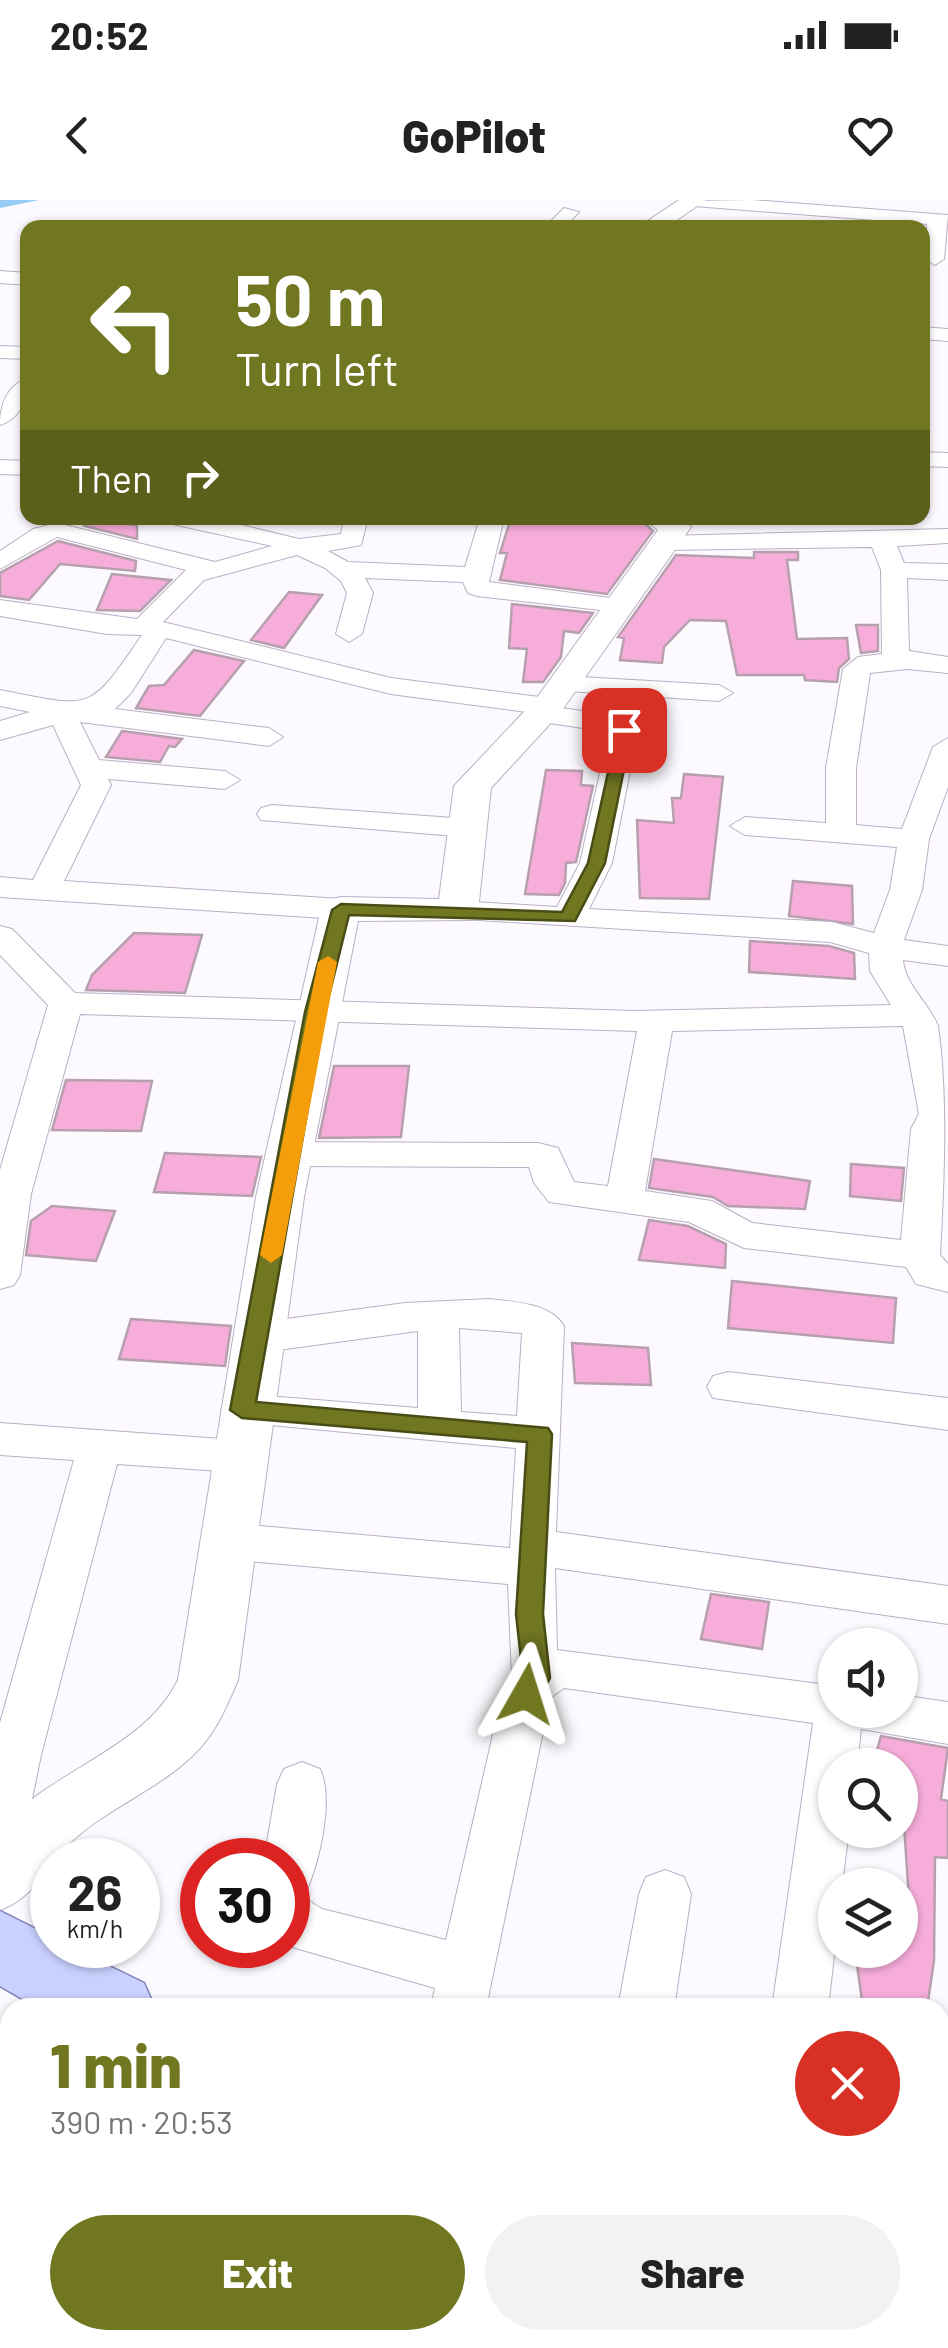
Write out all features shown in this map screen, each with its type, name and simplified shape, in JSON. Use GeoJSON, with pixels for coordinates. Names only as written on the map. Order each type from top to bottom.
{"type":"FeatureCollection","features":[{"type":"Feature","properties":{"kind":"main road"},"geometry":{"type":"LineString","coordinates":[[0,1945],[48,1976],[95,1998]]}},
{"type":"Feature","properties":{"kind":"street"},"geometry":{"type":"LineString","coordinates":[[661,220],[694,200],[857,220]]}},
{"type":"Feature","properties":{"kind":"street"},"geometry":{"type":"LineString","coordinates":[[562,220],[570,212]]}},
{"type":"Feature","properties":{"kind":"street"},"geometry":{"type":"LineString","coordinates":[[876,220],[944,214],[935,259]]}},
{"type":"Feature","properties":{"kind":"street"},"geometry":{"type":"LineString","coordinates":[[207,525],[289,544],[345,570],[475,576]]}},
{"type":"Feature","properties":{"kind":"street"},"geometry":{"type":"LineString","coordinates":[[289,544],[291,525]]}},
{"type":"Feature","properties":{"kind":"street"},"geometry":{"type":"LineString","coordinates":[[0,561],[18,554],[43,532],[57,530],[224,570],[289,544],[352,540],[355,525]]}},
{"type":"Feature","properties":{"kind":"street"},"geometry":{"type":"LineString","coordinates":[[490,525],[473,584],[483,591],[618,607]]}},
{"type":"Feature","properties":{"kind":"street"},"geometry":{"type":"LineString","coordinates":[[458,911],[473,786],[550,701],[673,526],[797,543],[948,536]]}},
{"type":"Feature","properties":{"kind":"street"},"geometry":{"type":"LineString","coordinates":[[880,538],[894,570],[896,654],[907,661]]}},
{"type":"Feature","properties":{"kind":"street"},"geometry":{"type":"LineString","coordinates":[[155,629],[147,620],[195,575],[213,569]]}},
{"type":"Feature","properties":{"kind":"street"},"geometry":{"type":"LineString","coordinates":[[345,570],[360,592],[350,634]]}},
{"type":"Feature","properties":{"kind":"street"},"geometry":{"type":"LineString","coordinates":[[894,570],[948,572]]}},
{"type":"Feature","properties":{"kind":"street"},"geometry":{"type":"LineString","coordinates":[[0,608],[106,626],[155,629],[391,686],[550,701],[719,693]]}},
{"type":"Feature","properties":{"kind":"street"},"geometry":{"type":"LineString","coordinates":[[0,730],[20,720],[108,702],[155,629]]}},
{"type":"Feature","properties":{"kind":"street"},"geometry":{"type":"LineString","coordinates":[[840,833],[842,768],[857,668],[868,662],[948,665]]}},
{"type":"Feature","properties":{"kind":"street"},"geometry":{"type":"LineString","coordinates":[[0,698],[65,712],[269,738]]}},
{"type":"Feature","properties":{"kind":"street"},"geometry":{"type":"LineString","coordinates":[[550,701],[615,723],[624,730],[596,863],[568,918]]}},
{"type":"Feature","properties":{"kind":"street"},"geometry":{"type":"LineString","coordinates":[[43,890],[95,795],[96,785],[65,712]]}},
{"type":"Feature","properties":{"kind":"street"},"geometry":{"type":"LineString","coordinates":[[948,747],[942,780],[914,838],[906,890],[885,948],[887,971],[920,1025],[937,1114],[948,1125]]}},
{"type":"Feature","properties":{"kind":"street"},"geometry":{"type":"LineString","coordinates":[[88,768],[226,780]]}},
{"type":"Feature","properties":{"kind":"street"},"geometry":{"type":"LineString","coordinates":[[272,814],[468,828]]}},
{"type":"Feature","properties":{"kind":"street"},"geometry":{"type":"LineString","coordinates":[[744,826],[914,838]]}},
{"type":"Feature","properties":{"kind":"street"},"geometry":{"type":"LineString","coordinates":[[0,887],[341,910],[458,911],[832,932],[885,948],[948,956]]}},
{"type":"Feature","properties":{"kind":"street"},"geometry":{"type":"LineString","coordinates":[[9,1870],[49,1821],[175,1738],[197,1712],[208,1680],[256,1338],[315,1012],[341,910]]}},
{"type":"Feature","properties":{"kind":"street"},"geometry":{"type":"LineString","coordinates":[[0,936],[66,1003],[656,1021],[915,1016]]}},
{"type":"Feature","properties":{"kind":"street"},"geometry":{"type":"LineString","coordinates":[[0,1275],[6,1194],[66,1003]]}},
{"type":"Feature","properties":{"kind":"street"},"geometry":{"type":"LineString","coordinates":[[624,1201],[656,1021]]}},
{"type":"Feature","properties":{"kind":"street"},"geometry":{"type":"LineString","coordinates":[[290,1154],[538,1155],[549,1162],[556,1190],[698,1210],[744,1236],[934,1267],[928,1129],[934,1119],[948,1125]]}},
{"type":"Feature","properties":{"kind":"street"},"geometry":{"type":"LineString","coordinates":[[256,1338],[372,1319],[438,1316],[518,1316],[543,1326],[530,1638],[536,1678]]}},
{"type":"Feature","properties":{"kind":"street"},"geometry":{"type":"LineString","coordinates":[[438,1316],[440,1426]]}},
{"type":"Feature","properties":{"kind":"street"},"geometry":{"type":"LineString","coordinates":[[728,1386],[948,1414]]}},
{"type":"Feature","properties":{"kind":"street"},"geometry":{"type":"LineString","coordinates":[[0,1440],[100,1446],[240,1433],[440,1426],[540,1434]]}},
{"type":"Feature","properties":{"kind":"street"},"geometry":{"type":"LineString","coordinates":[[9,1870],[8,1799],[16,1754],[100,1446]]}},
{"type":"Feature","properties":{"kind":"street"},"geometry":{"type":"LineString","coordinates":[[226,1541],[533,1557],[948,1604]]}},
{"type":"Feature","properties":{"kind":"street"},"geometry":{"type":"LineString","coordinates":[[310,1931],[462,1989],[526,1694],[536,1678],[562,1668],[818,1705]]}},
{"type":"Feature","properties":{"kind":"street"},"geometry":{"type":"LineString","coordinates":[[918,1718],[948,1723]]}},
{"type":"Feature","properties":{"kind":"street"},"geometry":{"type":"LineString","coordinates":[[801,1998],[835,1728]]}},
{"type":"Feature","properties":{"kind":"street"},"geometry":{"type":"LineString","coordinates":[[294,1838],[302,1784]]}},
{"type":"Feature","properties":{"kind":"street"},"geometry":{"type":"LineString","coordinates":[[648,1998],[666,1894]]}},
{"type":"Feature","properties":{"kind":"building"},"geometry":{"type":"Polygon","coordinates":[[[137,525],[137,539],[85,526],[137,525]]]}},
{"type":"Feature","properties":{"kind":"building"},"geometry":{"type":"Polygon","coordinates":[[[509,525],[646,525],[653,531],[607,594],[500,580],[507,553],[500,553],[509,525]]]}},
{"type":"Feature","properties":{"kind":"building"},"geometry":{"type":"Polygon","coordinates":[[[58,541],[136,561],[135,571],[60,564],[29,600],[0,596],[0,573],[58,541]]]}},
{"type":"Feature","properties":{"kind":"building"},"geometry":{"type":"Polygon","coordinates":[[[754,552],[798,552],[798,560],[787,560],[797,639],[847,638],[849,659],[839,668],[837,682],[805,680],[804,675],[737,675],[726,621],[690,620],[664,647],[662,663],[620,660],[624,638],[618,637],[676,555],[754,558],[754,552]]]}},
{"type":"Feature","properties":{"kind":"building"},"geometry":{"type":"Polygon","coordinates":[[[112,574],[171,580],[140,611],[97,610],[112,574]]]}},
{"type":"Feature","properties":{"kind":"building"},"geometry":{"type":"Polygon","coordinates":[[[289,592],[322,595],[284,648],[251,640],[289,592]]]}},
{"type":"Feature","properties":{"kind":"building"},"geometry":{"type":"Polygon","coordinates":[[[512,604],[593,613],[579,633],[564,631],[561,657],[543,682],[523,682],[527,649],[509,648],[512,604]]]}},
{"type":"Feature","properties":{"kind":"building"},"geometry":{"type":"Polygon","coordinates":[[[856,625],[878,625],[878,651],[861,653],[856,625]]]}},
{"type":"Feature","properties":{"kind":"building"},"geometry":{"type":"Polygon","coordinates":[[[194,650],[244,661],[200,716],[136,708],[149,686],[164,685],[194,650]]]}},
{"type":"Feature","properties":{"kind":"building"},"geometry":{"type":"Polygon","coordinates":[[[122,731],[182,739],[175,747],[169,746],[160,762],[106,757],[122,731]]]}},
{"type":"Feature","properties":{"kind":"building"},"geometry":{"type":"Polygon","coordinates":[[[546,770],[582,771],[581,785],[593,786],[576,862],[566,863],[565,883],[559,895],[525,894],[546,770]]]}},
{"type":"Feature","properties":{"kind":"building"},"geometry":{"type":"Polygon","coordinates":[[[684,774],[723,777],[709,899],[640,898],[637,820],[674,823],[672,798],[681,798],[684,774]]]}},
{"type":"Feature","properties":{"kind":"building"},"geometry":{"type":"Polygon","coordinates":[[[793,881],[852,886],[853,924],[789,916],[793,881]]]}},
{"type":"Feature","properties":{"kind":"building"},"geometry":{"type":"Polygon","coordinates":[[[134,933],[202,935],[185,993],[86,990],[92,975],[134,933]]]}},
{"type":"Feature","properties":{"kind":"building"},"geometry":{"type":"Polygon","coordinates":[[[750,941],[829,946],[854,953],[855,979],[749,972],[750,941]]]}},
{"type":"Feature","properties":{"kind":"building"},"geometry":{"type":"Polygon","coordinates":[[[334,1066],[409,1066],[401,1137],[319,1138],[334,1066]]]}},
{"type":"Feature","properties":{"kind":"building"},"geometry":{"type":"Polygon","coordinates":[[[66,1080],[152,1081],[141,1131],[52,1130],[66,1080]]]}},
{"type":"Feature","properties":{"kind":"building"},"geometry":{"type":"Polygon","coordinates":[[[165,1153],[261,1157],[252,1196],[154,1192],[165,1153]]]}},
{"type":"Feature","properties":{"kind":"building"},"geometry":{"type":"Polygon","coordinates":[[[654,1159],[810,1181],[805,1209],[728,1206],[713,1197],[649,1188],[654,1159]]]}},
{"type":"Feature","properties":{"kind":"building"},"geometry":{"type":"Polygon","coordinates":[[[851,1164],[904,1168],[901,1201],[850,1196],[851,1164]]]}},
{"type":"Feature","properties":{"kind":"building"},"geometry":{"type":"Polygon","coordinates":[[[52,1206],[115,1211],[96,1261],[26,1255],[31,1221],[52,1206]]]}},
{"type":"Feature","properties":{"kind":"building"},"geometry":{"type":"Polygon","coordinates":[[[649,1220],[688,1226],[726,1244],[725,1268],[639,1260],[649,1220]]]}},
{"type":"Feature","properties":{"kind":"building"},"geometry":{"type":"Polygon","coordinates":[[[732,1281],[896,1298],[893,1343],[728,1328],[732,1281]]]}},
{"type":"Feature","properties":{"kind":"building"},"geometry":{"type":"Polygon","coordinates":[[[131,1319],[231,1326],[225,1366],[119,1359],[131,1319]]]}},
{"type":"Feature","properties":{"kind":"building"},"geometry":{"type":"Polygon","coordinates":[[[572,1343],[648,1348],[651,1385],[575,1383],[572,1343]]]}},
{"type":"Feature","properties":{"kind":"building"},"geometry":{"type":"Polygon","coordinates":[[[711,1594],[769,1602],[762,1649],[701,1639],[711,1594]]]}},
{"type":"Feature","properties":{"kind":"building"},"geometry":{"type":"Polygon","coordinates":[[[881,1736],[948,1748],[941,1799],[948,1801],[948,1858],[935,1857],[934,1961],[928,1998],[862,1998],[857,1968],[918,1968],[918,1868],[907,1868],[906,1848],[918,1848],[918,1748],[878,1748],[881,1736]]]}},
{"type":"Feature","properties":{"kind":"waterway"},"geometry":{"type":"LineString","coordinates":[[0,203],[31,200]]}},
{"type":"Feature","properties":{"kind":"slow traffic"},"geometry":{"type":"LineString","coordinates":[[271,1255],[315,1012],[328,962]]}},
{"type":"Feature","properties":{"kind":"route"},"geometry":{"type":"LineString","coordinates":[[526,1694],[536,1678],[530,1614],[540,1434],[242,1410],[315,1012],[341,910],[458,911],[568,918],[596,863],[624,730]]}}]}
